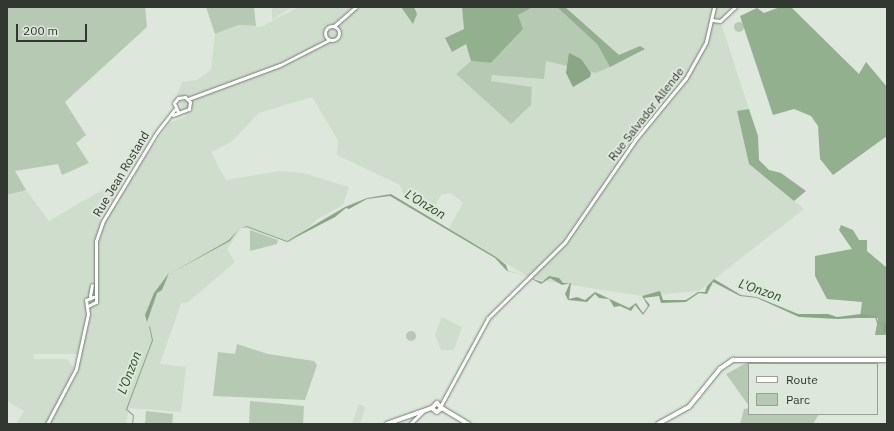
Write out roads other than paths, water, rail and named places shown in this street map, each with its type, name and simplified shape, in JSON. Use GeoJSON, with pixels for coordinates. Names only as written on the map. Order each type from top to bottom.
{"type":"FeatureCollection","features":[{"type":"Feature","properties":{"kind":"main road"},"geometry":{"type":"LineString","coordinates":[[320,42],[325,34],[326,28],[340,24],[356,7]]}},
{"type":"Feature","properties":{"kind":"main road","name":"Rue Salvador Allende"},"geometry":{"type":"LineString","coordinates":[[440,406],[488,318],[552,255],[574,231],[635,140],[693,68],[712,20],[714,7]]}},
{"type":"Feature","properties":{"kind":"main road"},"geometry":{"type":"LineString","coordinates":[[712,20],[720,21],[735,7]]}},
{"type":"Feature","properties":{"kind":"main road"},"geometry":{"type":"LineString","coordinates":[[171,116],[178,98],[188,99],[280,65],[320,42],[336,39],[340,24]]}},
{"type":"Feature","properties":{"kind":"main road"},"geometry":{"type":"LineString","coordinates":[[334,26],[339,32]]}},
{"type":"Feature","properties":{"kind":"main road"},"geometry":{"type":"LineString","coordinates":[[325,34],[329,40]]}},
{"type":"Feature","properties":{"kind":"main road"},"geometry":{"type":"LineString","coordinates":[[171,116],[178,112],[187,111],[190,103],[197,96]]}},
{"type":"Feature","properties":{"kind":"main road"},"geometry":{"type":"LineString","coordinates":[[188,99],[190,103]]}},
{"type":"Feature","properties":{"kind":"main road"},"geometry":{"type":"LineString","coordinates":[[175,109],[178,112]]}},
{"type":"Feature","properties":{"kind":"main road","name":"Rue Jean Rostand"},"geometry":{"type":"LineString","coordinates":[[92,297],[96,241],[103,221],[157,132],[171,116]]}},
{"type":"Feature","properties":{"kind":"main road"},"geometry":{"type":"LineString","coordinates":[[47,424],[76,369],[90,307],[96,304],[92,297],[86,301],[90,307]]}},
{"type":"Feature","properties":{"kind":"main road"},"geometry":{"type":"LineString","coordinates":[[658,424],[684,411],[720,369],[739,359],[887,360]]}},
{"type":"Feature","properties":{"kind":"main road"},"geometry":{"type":"LineString","coordinates":[[432,408],[437,412],[440,406]]}},
{"type":"Feature","properties":{"kind":"main road"},"geometry":{"type":"LineString","coordinates":[[387,424],[424,410],[440,406],[469,424]]}},
{"type":"Feature","properties":{"kind":"main road"},"geometry":{"type":"LineString","coordinates":[[410,424],[417,419],[424,410]]}},
{"type":"Feature","properties":{"kind":"waterway","name":"L'Onzon"},"geometry":{"type":"LineString","coordinates":[[132,424],[133,415],[126,409],[152,340],[149,326]]}}]}
